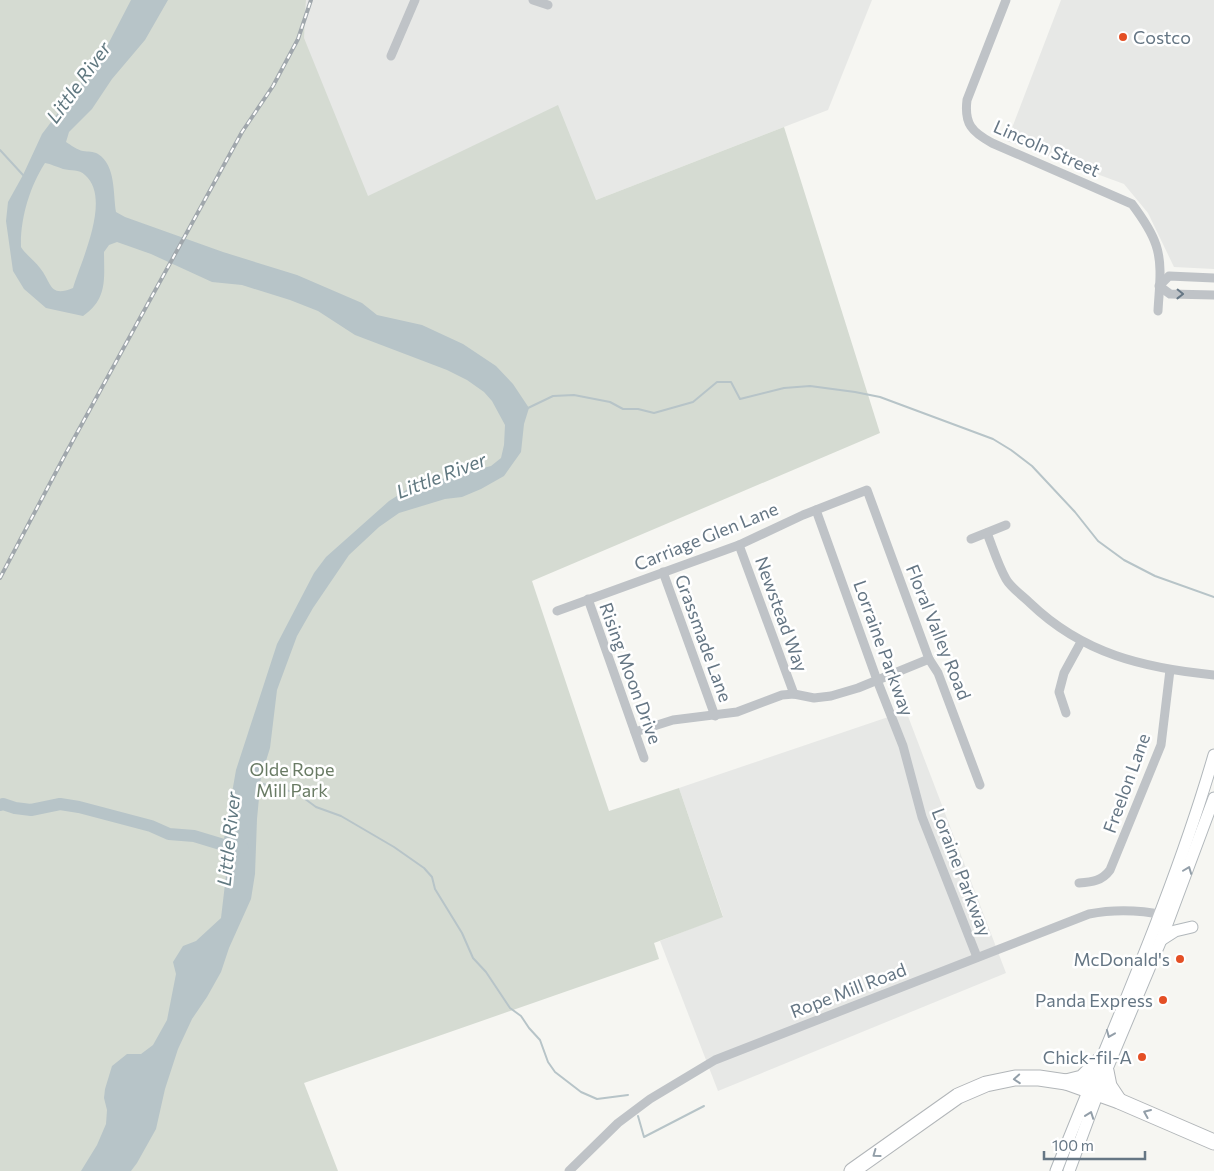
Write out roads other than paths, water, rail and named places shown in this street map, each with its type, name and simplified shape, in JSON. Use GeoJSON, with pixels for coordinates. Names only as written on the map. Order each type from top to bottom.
{"type":"FeatureCollection","features":[{"type":"Feature","properties":{"kind":"highway"},"geometry":{"type":"LineString","coordinates":[[1066,1082],[1082,1078],[1103,1066],[1109,1086],[1120,1101]]}},
{"type":"Feature","properties":{"kind":"highway"},"geometry":{"type":"LineString","coordinates":[[852,1171],[946,1103],[969,1090],[986,1084],[1015,1078],[1039,1078],[1066,1082],[1120,1101],[1214,1142]]}},
{"type":"Feature","properties":{"kind":"main road"},"geometry":{"type":"LineString","coordinates":[[1063,1170],[1191,828],[1214,755]]}},
{"type":"Feature","properties":{"kind":"main road"},"geometry":{"type":"LineString","coordinates":[[1103,1066],[1161,940],[1214,798]]}},
{"type":"Feature","properties":{"kind":"main road"},"geometry":{"type":"LineString","coordinates":[[1161,940],[1175,932],[1192,927]]}},
{"type":"Feature","properties":{"kind":"street"},"geometry":{"type":"LineString","coordinates":[[391,56],[414,0]]}},
{"type":"Feature","properties":{"kind":"street"},"geometry":{"type":"LineString","coordinates":[[533,0],[548,5]]}},
{"type":"Feature","properties":{"kind":"street","name":"Lincoln Street"},"geometry":{"type":"LineString","coordinates":[[1006,0],[967,100],[966,113],[968,123],[975,134],[992,143],[1132,204],[1156,245],[1160,263],[1158,311]]}},
{"type":"Feature","properties":{"kind":"street"},"geometry":{"type":"LineString","coordinates":[[1214,278],[1169,276],[1159,286],[1170,294],[1214,295]]}},
{"type":"Feature","properties":{"kind":"street","name":"Carriage Glen Lane"},"geometry":{"type":"LineString","coordinates":[[557,611],[739,545],[816,510],[867,490]]}},
{"type":"Feature","properties":{"kind":"street","name":"Floral Valley Road"},"geometry":{"type":"LineString","coordinates":[[867,490],[929,659],[938,673],[980,785]]}},
{"type":"Feature","properties":{"kind":"street","name":"Lorraine Parkway"},"geometry":{"type":"LineString","coordinates":[[816,510],[877,680],[903,746],[917,799]]}},
{"type":"Feature","properties":{"kind":"street"},"geometry":{"type":"LineString","coordinates":[[971,539],[1006,525]]}},
{"type":"Feature","properties":{"kind":"street"},"geometry":{"type":"LineString","coordinates":[[987,533],[1007,580],[1044,616],[1081,642],[1127,660],[1170,670],[1214,675]]}},
{"type":"Feature","properties":{"kind":"street","name":"Newstead Way"},"geometry":{"type":"LineString","coordinates":[[739,545],[794,694]]}},
{"type":"Feature","properties":{"kind":"street","name":"Grassmade Lane"},"geometry":{"type":"LineString","coordinates":[[663,572],[715,716]]}},
{"type":"Feature","properties":{"kind":"street","name":"Rising Moon Drive"},"geometry":{"type":"LineString","coordinates":[[588,599],[644,758]]}},
{"type":"Feature","properties":{"kind":"street"},"geometry":{"type":"LineString","coordinates":[[1066,714],[1060,692],[1064,673],[1081,642]]}},
{"type":"Feature","properties":{"kind":"street"},"geometry":{"type":"LineString","coordinates":[[635,732],[673,720],[737,712],[782,695],[794,694],[814,698],[831,696],[858,688],[929,659]]}},
{"type":"Feature","properties":{"kind":"street","name":"Freelon Lane"},"geometry":{"type":"LineString","coordinates":[[1079,883],[1095,882],[1105,876],[1110,870],[1161,745],[1170,670]]}},
{"type":"Feature","properties":{"kind":"street","name":"Loraine Parkway"},"geometry":{"type":"LineString","coordinates":[[917,799],[922,817],[977,957]]}},
{"type":"Feature","properties":{"kind":"street","name":"Rope Mill Road"},"geometry":{"type":"LineString","coordinates":[[569,1171],[624,1118],[650,1098],[715,1060],[1089,914],[1113,910],[1170,916]]}},
{"type":"Feature","properties":{"kind":"water","name":"Little River"},"geometry":{"type":"Polygon","coordinates":[[[131,0],[168,0],[145,40],[112,79],[92,109],[69,132],[66,142],[76,149],[96,153],[104,159],[113,180],[116,212],[125,217],[223,252],[297,275],[362,303],[377,315],[422,325],[463,344],[496,366],[513,384],[529,408],[524,424],[521,452],[504,476],[462,497],[445,499],[399,513],[379,527],[349,555],[313,608],[297,636],[277,690],[270,748],[261,777],[255,874],[251,899],[229,948],[221,972],[192,1019],[178,1049],[165,1089],[156,1129],[131,1171],[81,1171],[97,1145],[106,1124],[107,1110],[104,1098],[112,1066],[127,1054],[141,1054],[153,1045],[167,1020],[176,974],[173,962],[183,946],[196,941],[221,918],[229,850],[224,839],[236,770],[277,644],[314,573],[326,557],[389,501],[411,487],[491,466],[501,458],[505,425],[492,401],[484,392],[467,380],[447,370],[355,335],[318,311],[290,300],[242,285],[212,282],[151,254],[117,242],[109,245],[104,252],[104,279],[101,295],[91,309],[83,316],[46,308],[24,289],[13,271],[6,221],[8,202],[42,134],[104,52],[131,0]],[[45,163],[27,203],[22,225],[21,247],[40,268],[55,290],[65,291],[73,288],[92,230],[96,199],[93,185],[83,173],[45,163]]]}},
{"type":"Feature","properties":{"kind":"waterway"},"geometry":{"type":"LineString","coordinates":[[0,150],[23,175]]}},
{"type":"Feature","properties":{"kind":"waterway"},"geometry":{"type":"LineString","coordinates":[[528,408],[553,396],[574,395],[610,402],[623,409],[638,409],[654,413],[693,402],[717,382],[731,382],[740,399],[784,388],[810,386],[880,397],[993,439],[1032,466],[1075,512],[1098,541],[1124,560],[1155,576],[1214,597]]}},
{"type":"Feature","properties":{"kind":"waterway"},"geometry":{"type":"LineString","coordinates":[[259,783],[297,793],[316,807],[341,816],[394,847],[424,868],[432,877],[435,889],[462,933],[473,958],[486,972],[510,1008],[521,1016],[540,1040],[548,1062],[555,1072],[581,1092],[597,1099],[628,1095]]}},
{"type":"Feature","properties":{"kind":"waterway","name":"Little River"},"geometry":{"type":"LineString","coordinates":[[0,805],[31,810],[60,804],[79,807],[151,826],[169,834],[194,836],[227,846],[243,848]]}},
{"type":"Feature","properties":{"kind":"waterway"},"geometry":{"type":"LineString","coordinates":[[638,1116],[644,1137],[704,1106]]}},
{"type":"Feature","properties":{"kind":"railway"},"geometry":{"type":"LineString","coordinates":[[0,578],[66,453],[242,132],[273,86],[298,39],[311,0]]}},
{"type":"Feature","properties":{"kind":"place","name":"Costco"},"geometry":{"type":"Point","coordinates":[1123,37]}},
{"type":"Feature","properties":{"kind":"place","name":"McDonald's"},"geometry":{"type":"Point","coordinates":[1180,959]}},
{"type":"Feature","properties":{"kind":"place","name":"Panda Express"},"geometry":{"type":"Point","coordinates":[1163,1000]}},
{"type":"Feature","properties":{"kind":"place","name":"Chick-fil-A"},"geometry":{"type":"Point","coordinates":[1142,1057]}},
{"type":"Feature","properties":{"kind":"park label","name":"Olde Rope Mill Park"},"geometry":{"type":"Point","coordinates":[292,780]}}]}
